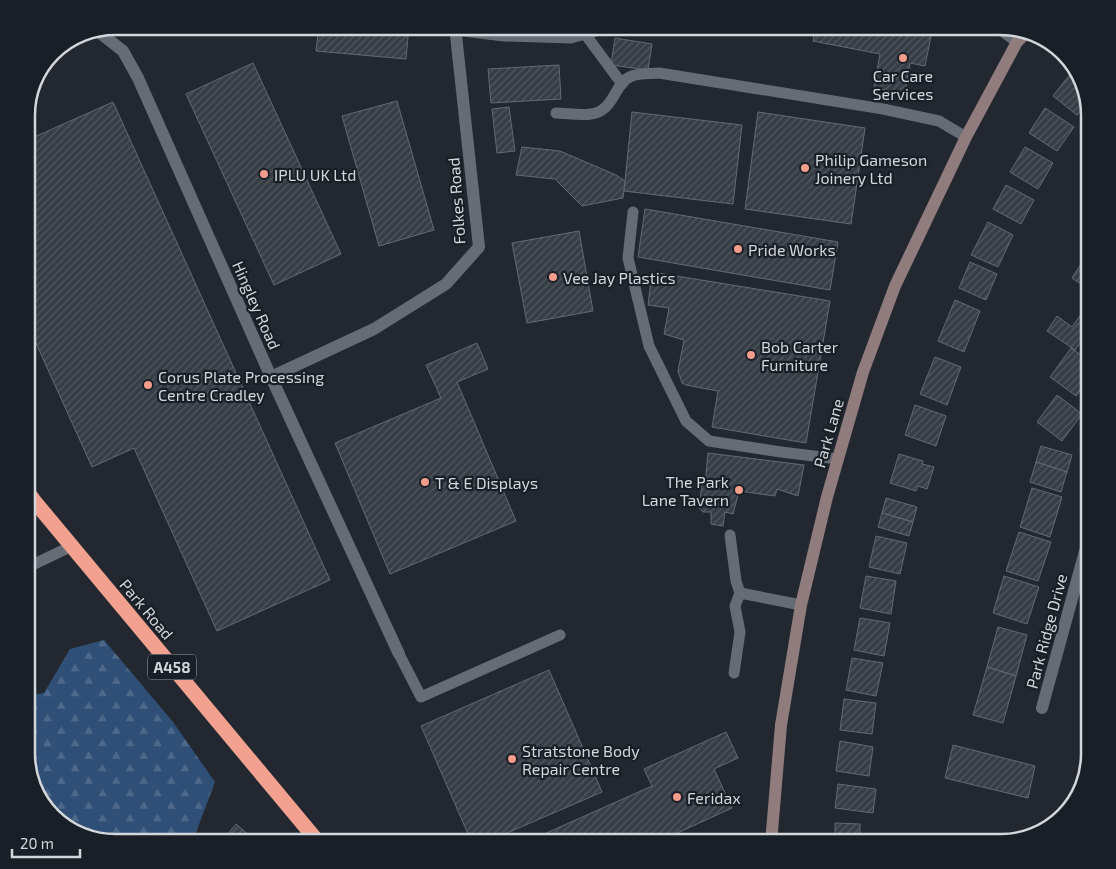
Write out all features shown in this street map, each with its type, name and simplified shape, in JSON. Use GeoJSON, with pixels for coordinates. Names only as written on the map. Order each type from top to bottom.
{"type":"FeatureCollection","features":[{"type":"Feature","properties":{"kind":"highway","name":"Park Road"},"geometry":{"type":"LineString","coordinates":[[35,501],[312,834]]}},
{"type":"Feature","properties":{"kind":"main road","name":"Park Lane"},"geometry":{"type":"LineString","coordinates":[[771,834],[781,725],[801,605],[827,497],[863,372],[895,286],[966,137],[1021,38]]}},
{"type":"Feature","properties":{"kind":"street","name":"Folkes Road"},"geometry":{"type":"LineString","coordinates":[[271,377],[374,329],[446,284],[479,247],[456,35]]}},
{"type":"Feature","properties":{"kind":"street","name":"Hingley Road"},"geometry":{"type":"LineString","coordinates":[[104,36],[123,51],[138,78],[271,377],[400,654]]}},
{"type":"Feature","properties":{"kind":"street","name":"Park Ridge Drive"},"geometry":{"type":"LineString","coordinates":[[1042,708],[1081,566]]}},
{"type":"Feature","properties":{"kind":"lane"},"geometry":{"type":"LineString","coordinates":[[498,35],[571,38],[582,35]]}},
{"type":"Feature","properties":{"kind":"lane"},"geometry":{"type":"LineString","coordinates":[[586,35],[622,84]]}},
{"type":"Feature","properties":{"kind":"lane"},"geometry":{"type":"LineString","coordinates":[[556,113],[591,114],[600,111],[610,103],[622,84],[631,76],[659,72],[883,109],[939,121],[966,137]]}},
{"type":"Feature","properties":{"kind":"lane"},"geometry":{"type":"LineString","coordinates":[[633,212],[628,258],[649,346],[686,421],[709,441],[838,459]]}},
{"type":"Feature","properties":{"kind":"lane"},"geometry":{"type":"LineString","coordinates":[[730,535],[736,581],[740,594],[735,606],[740,632],[734,673]]}},
{"type":"Feature","properties":{"kind":"lane"},"geometry":{"type":"LineString","coordinates":[[35,564],[72,546]]}},
{"type":"Feature","properties":{"kind":"lane"},"geometry":{"type":"LineString","coordinates":[[740,594],[801,605]]}},
{"type":"Feature","properties":{"kind":"lane"},"geometry":{"type":"LineString","coordinates":[[400,654],[421,697],[560,635]]}},
{"type":"Feature","properties":{"kind":"green space"},"geometry":{"type":"Polygon","coordinates":[[[104,640],[173,722],[215,782],[195,834],[115,834],[89,830],[66,817],[55,807],[46,794],[39,780],[35,759],[35,694],[44,693],[70,649],[104,640]]]}},
{"type":"Feature","properties":{"kind":"building"},"geometry":{"type":"Polygon","coordinates":[[[318,35],[408,35],[406,59],[316,51],[318,35]]]}},
{"type":"Feature","properties":{"kind":"building","name":"Car Care Services"},"geometry":{"type":"Polygon","coordinates":[[[814,35],[931,35],[925,66],[910,63],[905,93],[874,88],[880,54],[813,41],[814,35]]]}},
{"type":"Feature","properties":{"kind":"building"},"geometry":{"type":"Polygon","coordinates":[[[615,38],[652,44],[648,70],[611,65],[615,38]]]}},
{"type":"Feature","properties":{"kind":"building","name":"IPLU UK Ltd"},"geometry":{"type":"Polygon","coordinates":[[[253,63],[341,254],[274,285],[186,94],[253,63]]]}},
{"type":"Feature","properties":{"kind":"building"},"geometry":{"type":"Polygon","coordinates":[[[559,65],[561,99],[491,103],[488,69],[559,65]]]}},
{"type":"Feature","properties":{"kind":"building"},"geometry":{"type":"Polygon","coordinates":[[[1070,75],[1077,89],[1080,111],[1077,115],[1053,96],[1070,75]]]}},
{"type":"Feature","properties":{"kind":"building"},"geometry":{"type":"Polygon","coordinates":[[[397,101],[434,230],[379,246],[342,116],[397,101]]]}},
{"type":"Feature","properties":{"kind":"building","name":"Corus Plate Processing Centre Cradley"},"geometry":{"type":"Polygon","coordinates":[[[113,102],[330,580],[217,631],[134,448],[92,467],[35,341],[35,137],[113,102]]]}},
{"type":"Feature","properties":{"kind":"building"},"geometry":{"type":"Polygon","coordinates":[[[509,107],[515,151],[497,153],[492,109],[509,107]]]}},
{"type":"Feature","properties":{"kind":"building"},"geometry":{"type":"Polygon","coordinates":[[[1045,108],[1074,127],[1057,151],[1029,133],[1045,108]]]}},
{"type":"Feature","properties":{"kind":"building"},"geometry":{"type":"Polygon","coordinates":[[[632,112],[742,125],[733,204],[624,191],[632,112]]]}},
{"type":"Feature","properties":{"kind":"building","name":"Philip Gameson Joinery Ltd"},"geometry":{"type":"Polygon","coordinates":[[[758,112],[865,128],[851,224],[745,209],[758,112]]]}},
{"type":"Feature","properties":{"kind":"building"},"geometry":{"type":"Polygon","coordinates":[[[522,147],[560,151],[616,175],[625,181],[623,198],[582,206],[555,179],[516,175],[522,147]]]}},
{"type":"Feature","properties":{"kind":"building"},"geometry":{"type":"Polygon","coordinates":[[[1025,147],[1053,163],[1038,189],[1010,172],[1025,147]]]}},
{"type":"Feature","properties":{"kind":"building"},"geometry":{"type":"Polygon","coordinates":[[[1006,185],[1034,200],[1021,224],[993,209],[1006,185]]]}},
{"type":"Feature","properties":{"kind":"building","name":"Pride Works"},"geometry":{"type":"Polygon","coordinates":[[[645,209],[838,242],[830,290],[638,257],[645,209]]]}},
{"type":"Feature","properties":{"kind":"building"},"geometry":{"type":"Polygon","coordinates":[[[988,222],[1013,235],[998,267],[971,255],[988,222]]]}},
{"type":"Feature","properties":{"kind":"building","name":"Vee Jay Plastics"},"geometry":{"type":"Polygon","coordinates":[[[579,231],[593,311],[527,323],[512,243],[579,231]]]}},
{"type":"Feature","properties":{"kind":"building"},"geometry":{"type":"Polygon","coordinates":[[[970,262],[997,274],[986,300],[959,288],[970,262]]]}},
{"type":"Feature","properties":{"kind":"building"},"geometry":{"type":"Polygon","coordinates":[[[1081,264],[1081,284],[1072,278],[1081,264]]]}},
{"type":"Feature","properties":{"kind":"building","name":"Bob Carter Furniture"},"geometry":{"type":"Polygon","coordinates":[[[652,272],[830,301],[806,443],[712,427],[718,391],[682,383],[678,371],[684,340],[664,334],[669,308],[648,305],[652,272]]]}},
{"type":"Feature","properties":{"kind":"building"},"geometry":{"type":"Polygon","coordinates":[[[955,300],[980,311],[964,352],[938,341],[955,300]]]}},
{"type":"Feature","properties":{"kind":"building"},"geometry":{"type":"Polygon","coordinates":[[[1081,314],[1081,342],[1075,350],[1047,331],[1057,316],[1072,327],[1081,314]]]}},
{"type":"Feature","properties":{"kind":"building","name":"T & E Displays"},"geometry":{"type":"Polygon","coordinates":[[[477,343],[488,369],[457,382],[516,521],[390,574],[335,443],[441,398],[426,365],[477,343]]]}},
{"type":"Feature","properties":{"kind":"building"},"geometry":{"type":"Polygon","coordinates":[[[1071,348],[1081,355],[1081,389],[1076,396],[1050,377],[1071,348]]]}},
{"type":"Feature","properties":{"kind":"building"},"geometry":{"type":"Polygon","coordinates":[[[935,357],[961,367],[947,405],[920,394],[935,357]]]}},
{"type":"Feature","properties":{"kind":"building"},"geometry":{"type":"Polygon","coordinates":[[[1057,395],[1081,413],[1062,441],[1037,422],[1057,395]]]}},
{"type":"Feature","properties":{"kind":"building"},"geometry":{"type":"Polygon","coordinates":[[[915,405],[946,416],[936,446],[905,435],[915,405]]]}},
{"type":"Feature","properties":{"kind":"building"},"geometry":{"type":"Polygon","coordinates":[[[1041,446],[1072,455],[1067,472],[1036,462],[1041,446]]]}},
{"type":"Feature","properties":{"kind":"building","name":"The Park Lane Tavern"},"geometry":{"type":"Polygon","coordinates":[[[708,453],[804,465],[798,496],[777,489],[775,496],[739,491],[733,514],[725,512],[723,526],[711,524],[711,512],[703,512],[699,508],[702,484],[705,485],[708,453]]]}},
{"type":"Feature","properties":{"kind":"building"},"geometry":{"type":"Polygon","coordinates":[[[899,454],[923,461],[922,464],[934,467],[927,489],[918,486],[916,491],[890,483],[899,454]]]}},
{"type":"Feature","properties":{"kind":"building"},"geometry":{"type":"Polygon","coordinates":[[[1036,462],[1067,472],[1061,492],[1030,482],[1036,462]]]}},
{"type":"Feature","properties":{"kind":"building"},"geometry":{"type":"Polygon","coordinates":[[[1032,488],[1062,497],[1050,537],[1020,527],[1032,488]]]}},
{"type":"Feature","properties":{"kind":"building"},"geometry":{"type":"Polygon","coordinates":[[[886,498],[917,507],[913,522],[882,513],[886,498]]]}},
{"type":"Feature","properties":{"kind":"building"},"geometry":{"type":"Polygon","coordinates":[[[882,513],[913,522],[909,536],[878,527],[882,513]]]}},
{"type":"Feature","properties":{"kind":"building"},"geometry":{"type":"Polygon","coordinates":[[[1019,532],[1051,542],[1038,581],[1006,571],[1019,532]]]}},
{"type":"Feature","properties":{"kind":"building"},"geometry":{"type":"Polygon","coordinates":[[[876,536],[907,543],[900,574],[869,567],[876,536]]]}},
{"type":"Feature","properties":{"kind":"building"},"geometry":{"type":"Polygon","coordinates":[[[866,576],[896,581],[891,614],[860,608],[866,576]]]}},
{"type":"Feature","properties":{"kind":"building"},"geometry":{"type":"Polygon","coordinates":[[[1004,576],[1039,587],[1027,624],[993,613],[1004,576]]]}},
{"type":"Feature","properties":{"kind":"building"},"geometry":{"type":"Polygon","coordinates":[[[860,618],[890,623],[884,656],[854,650],[860,618]]]}},
{"type":"Feature","properties":{"kind":"building"},"geometry":{"type":"Polygon","coordinates":[[[998,627],[1027,635],[1016,676],[987,667],[998,627]]]}},
{"type":"Feature","properties":{"kind":"building"},"geometry":{"type":"Polygon","coordinates":[[[852,658],[883,663],[876,696],[846,690],[852,658]]]}},
{"type":"Feature","properties":{"kind":"building"},"geometry":{"type":"Polygon","coordinates":[[[987,667],[1016,676],[1003,723],[973,715],[987,667]]]}},
{"type":"Feature","properties":{"kind":"building","name":"Stratstone Body Repair Centre"},"geometry":{"type":"Polygon","coordinates":[[[549,670],[602,792],[505,834],[468,834],[421,726],[549,670]]]}},
{"type":"Feature","properties":{"kind":"building"},"geometry":{"type":"Polygon","coordinates":[[[844,699],[876,703],[872,734],[840,730],[844,699]]]}},
{"type":"Feature","properties":{"kind":"building","name":"Feridax"},"geometry":{"type":"Polygon","coordinates":[[[726,732],[738,758],[714,769],[732,808],[675,834],[544,834],[652,786],[644,769],[726,732]]]}},
{"type":"Feature","properties":{"kind":"building"},"geometry":{"type":"Polygon","coordinates":[[[840,741],[873,747],[869,776],[836,771],[840,741]]]}},
{"type":"Feature","properties":{"kind":"building"},"geometry":{"type":"Polygon","coordinates":[[[953,745],[1035,766],[1028,798],[945,778],[953,745]]]}},
{"type":"Feature","properties":{"kind":"building"},"geometry":{"type":"Polygon","coordinates":[[[838,784],[876,789],[873,813],[835,808],[838,784]]]}},
{"type":"Feature","properties":{"kind":"building"},"geometry":{"type":"Polygon","coordinates":[[[835,823],[860,824],[860,834],[835,834],[835,823]]]}},
{"type":"Feature","properties":{"kind":"building"},"geometry":{"type":"Polygon","coordinates":[[[236,824],[248,834],[228,834],[236,824]]]}},
{"type":"Feature","properties":{"kind":"place","name":"Car Care Services"},"geometry":{"type":"Point","coordinates":[903,58]}},
{"type":"Feature","properties":{"kind":"place","name":"Philip Gameson Joinery Ltd"},"geometry":{"type":"Point","coordinates":[805,168]}},
{"type":"Feature","properties":{"kind":"place","name":"IPLU UK Ltd"},"geometry":{"type":"Point","coordinates":[264,174]}},
{"type":"Feature","properties":{"kind":"place","name":"Pride Works"},"geometry":{"type":"Point","coordinates":[738,249]}},
{"type":"Feature","properties":{"kind":"place","name":"Vee Jay Plastics"},"geometry":{"type":"Point","coordinates":[553,277]}},
{"type":"Feature","properties":{"kind":"place","name":"Bob Carter Furniture"},"geometry":{"type":"Point","coordinates":[751,355]}},
{"type":"Feature","properties":{"kind":"place","name":"Corus Plate Processing Centre Cradley"},"geometry":{"type":"Point","coordinates":[148,385]}},
{"type":"Feature","properties":{"kind":"place","name":"T & E Displays"},"geometry":{"type":"Point","coordinates":[425,482]}},
{"type":"Feature","properties":{"kind":"place","name":"The Park Lane Tavern"},"geometry":{"type":"Point","coordinates":[739,490]}},
{"type":"Feature","properties":{"kind":"place","name":"Stratstone Body Repair Centre"},"geometry":{"type":"Point","coordinates":[512,759]}},
{"type":"Feature","properties":{"kind":"place","name":"Feridax"},"geometry":{"type":"Point","coordinates":[677,797]}}]}
